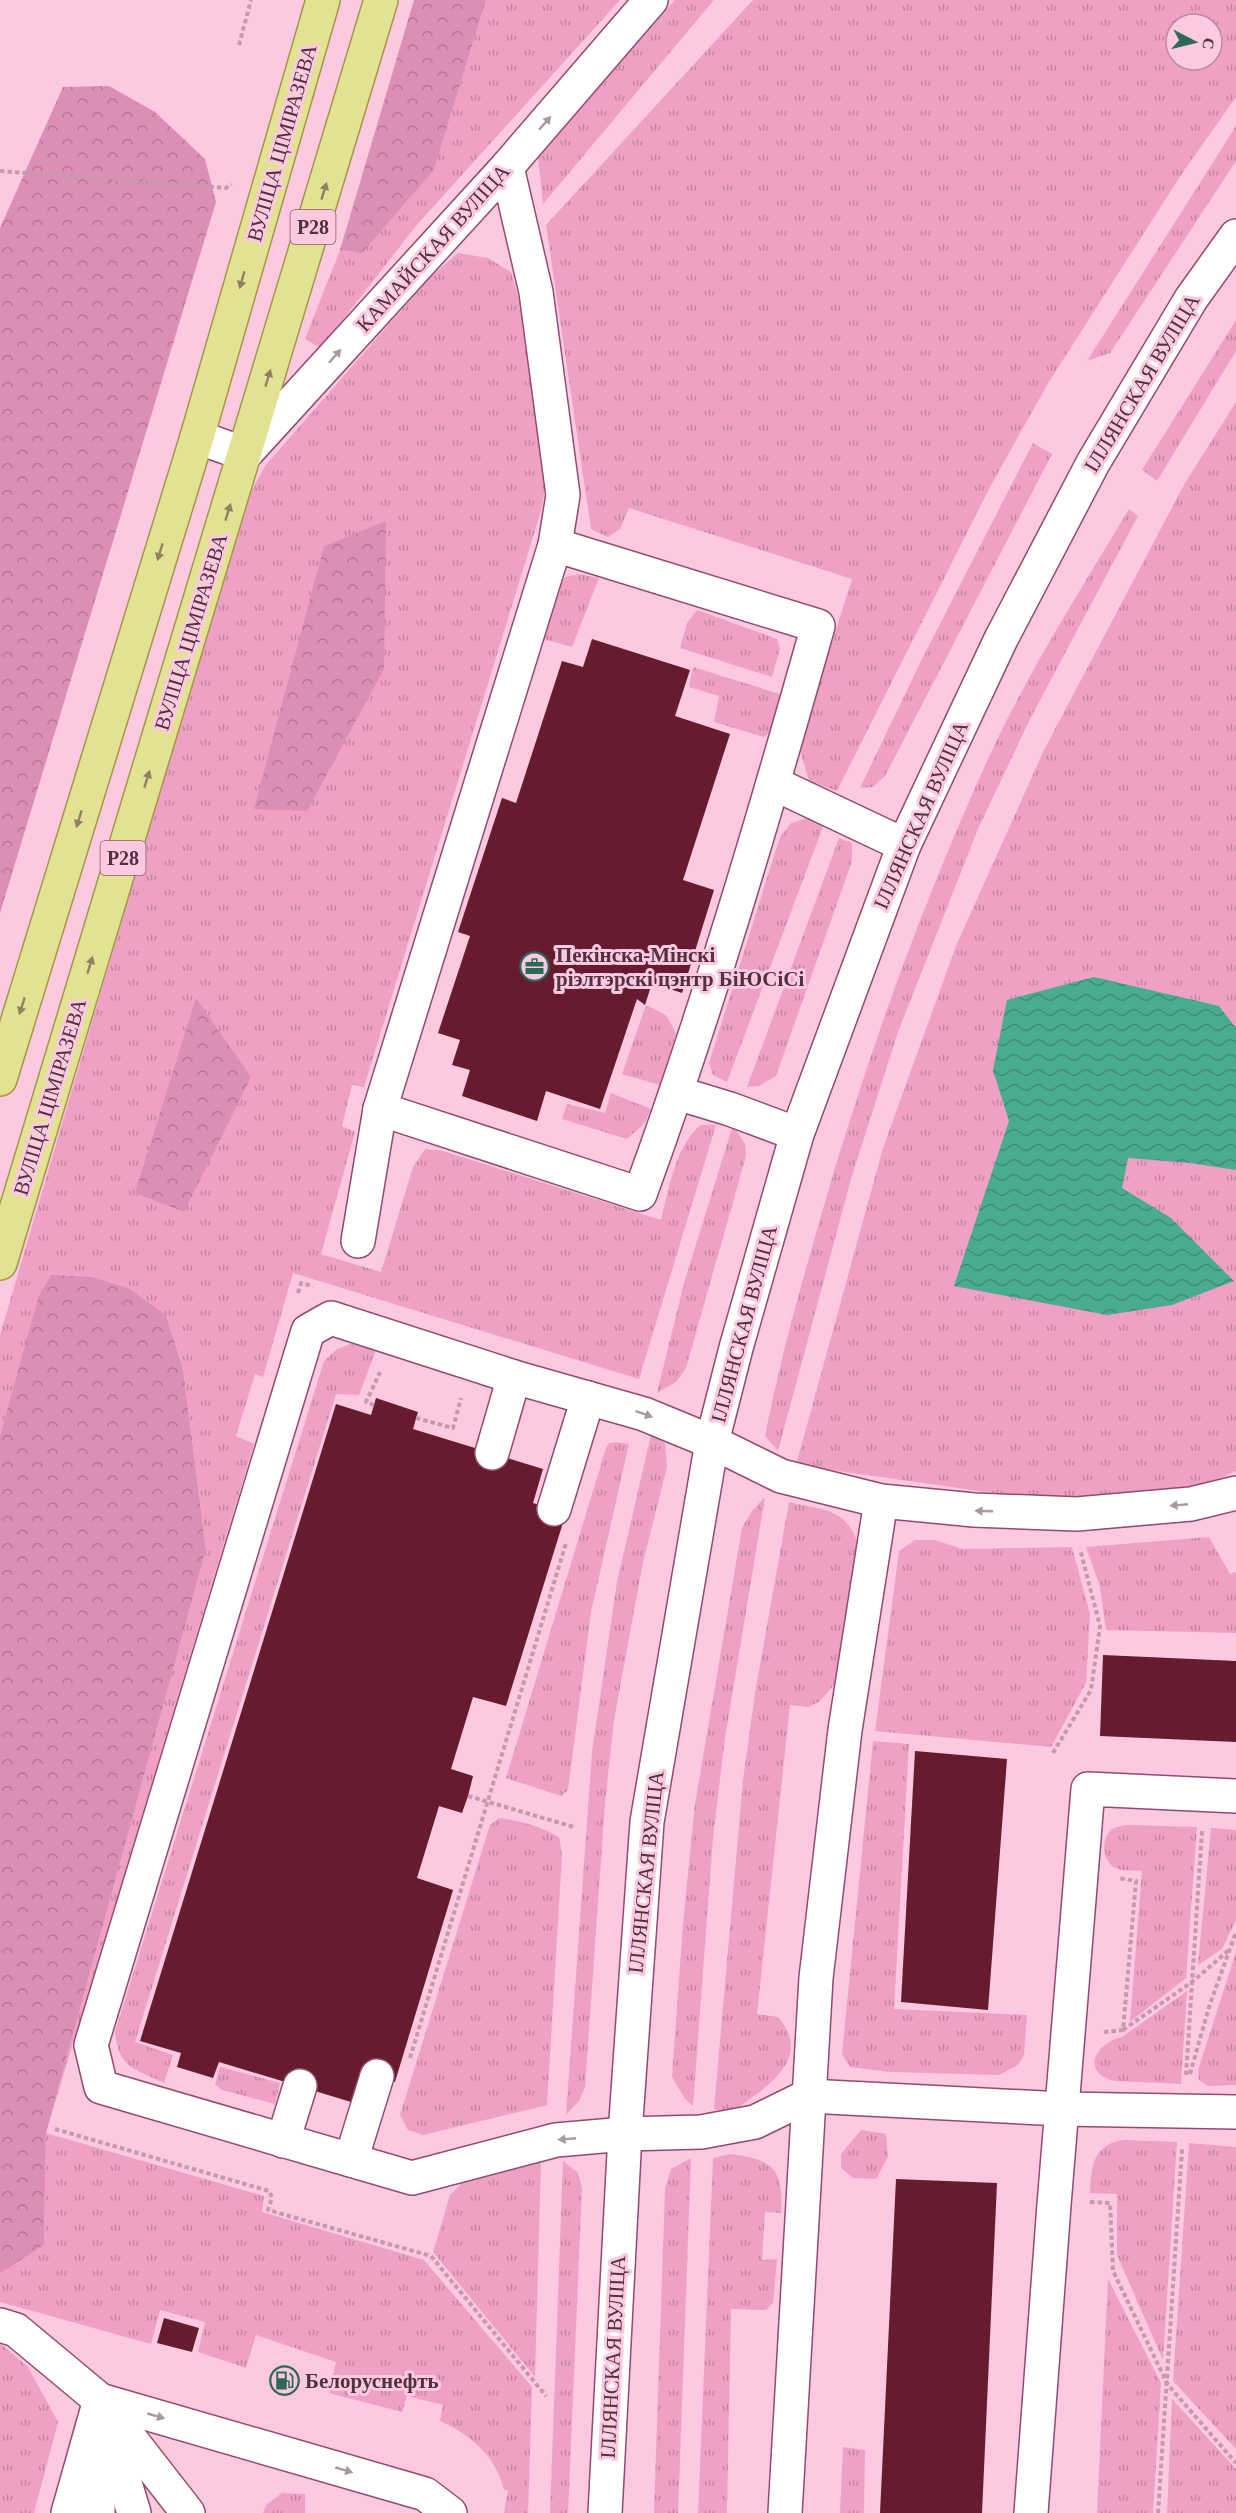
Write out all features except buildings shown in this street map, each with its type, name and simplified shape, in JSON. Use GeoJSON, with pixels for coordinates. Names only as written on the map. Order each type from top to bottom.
{"type":"FeatureCollection","features":[{"type":"Feature","properties":{"kind":"main road","name":"ВУЛІЦА ЦІМІРАЗЕВА"},"geometry":{"type":"LineString","coordinates":[[0,1079],[196,437],[323,0]]}},
{"type":"Feature","properties":{"kind":"main road","name":"ВУЛІЦА ЦІМІРАЗЕВА"},"geometry":{"type":"LineString","coordinates":[[0,1263],[381,0]]}},
{"type":"Feature","properties":{"kind":"street","name":"КАМАЙСКАЯ ВУЛІЦА"},"geometry":{"type":"LineString","coordinates":[[245,454],[507,167],[651,0]]}},
{"type":"Feature","properties":{"kind":"street"},"geometry":{"type":"LineString","coordinates":[[358,1241],[380,1109],[555,545],[563,495],[536,292],[507,167]]}},
{"type":"Feature","properties":{"kind":"street","name":"ІЛЛЯНСКАЯ ВУЛІЦА"},"geometry":{"type":"LineString","coordinates":[[605,2513],[625,2134],[647,1822],[712,1442],[736,1348],[797,1134],[904,844],[1001,639],[1093,463],[1191,299],[1236,236]]}},
{"type":"Feature","properties":{"kind":"street"},"geometry":{"type":"LineString","coordinates":[[196,437],[245,454]]}},
{"type":"Feature","properties":{"kind":"street"},"geometry":{"type":"LineString","coordinates":[[380,1109],[640,1194],[677,1094],[773,783],[818,626],[555,545]]}},
{"type":"Feature","properties":{"kind":"street"},"geometry":{"type":"LineString","coordinates":[[773,783],[904,844]]}},
{"type":"Feature","properties":{"kind":"street"},"geometry":{"type":"LineString","coordinates":[[677,1094],[730,1109],[797,1134]]}},
{"type":"Feature","properties":{"kind":"street"},"geometry":{"type":"LineString","coordinates":[[1236,1493],[1191,1504],[1077,1514],[974,1510],[881,1502],[781,1476],[712,1442],[644,1414],[514,1377],[331,1318],[308,1331],[92,2045],[101,2087],[412,2178],[556,2140],[625,2134],[701,2132],[755,2122],[808,2097],[1062,2109],[1184,2113],[1236,2112]]}},
{"type":"Feature","properties":{"kind":"street"},"geometry":{"type":"LineString","coordinates":[[492,1453],[514,1377]]}},
{"type":"Feature","properties":{"kind":"street"},"geometry":{"type":"LineString","coordinates":[[554,1509],[588,1398]]}},
{"type":"Feature","properties":{"kind":"street"},"geometry":{"type":"LineString","coordinates":[[785,2513],[816,1978],[845,1730],[881,1502]]}},
{"type":"Feature","properties":{"kind":"street"},"geometry":{"type":"LineString","coordinates":[[1032,2513],[1054,2205],[1088,1789],[1236,1796]]}},
{"type":"Feature","properties":{"kind":"street"},"geometry":{"type":"LineString","coordinates":[[351,2160],[392,2073]]}},
{"type":"Feature","properties":{"kind":"street"},"geometry":{"type":"LineString","coordinates":[[283,2141],[300,2086]]}},
{"type":"Feature","properties":{"kind":"street"},"geometry":{"type":"LineString","coordinates":[[0,2325],[16,2330],[100,2400],[188,2513]]}},
{"type":"Feature","properties":{"kind":"street"},"geometry":{"type":"LineString","coordinates":[[100,2400],[432,2506]]}},
{"type":"Feature","properties":{"kind":"street"},"geometry":{"type":"LineString","coordinates":[[68,2513],[100,2400]]}},
{"type":"Feature","properties":{"kind":"street"},"geometry":{"type":"LineString","coordinates":[[98,2513],[100,2400]]}},
{"type":"Feature","properties":{"kind":"street"},"geometry":{"type":"LineString","coordinates":[[100,2400],[134,2513]]}},
{"type":"Feature","properties":{"kind":"street"},"geometry":{"type":"LineString","coordinates":[[100,2400],[164,2513]]}},
{"type":"Feature","properties":{"kind":"path"},"geometry":{"type":"LineString","coordinates":[[239,45],[251,0]]}},
{"type":"Feature","properties":{"kind":"path"},"geometry":{"type":"LineString","coordinates":[[0,171],[226,188],[234,181]]}},
{"type":"Feature","properties":{"kind":"path"},"geometry":{"type":"LineString","coordinates":[[392,2073],[489,1802],[567,1540]]}},
{"type":"Feature","properties":{"kind":"path"},"geometry":{"type":"LineString","coordinates":[[1053,1753],[1091,1690],[1100,1626],[1077,1540]]}},
{"type":"Feature","properties":{"kind":"path"},"geometry":{"type":"LineString","coordinates":[[468,1796],[574,1827]]}},
{"type":"Feature","properties":{"kind":"path"},"geometry":{"type":"LineString","coordinates":[[1203,1820],[1187,2078],[1236,1932]]}},
{"type":"Feature","properties":{"kind":"path"},"geometry":{"type":"LineString","coordinates":[[1114,1877],[1136,1881],[1123,2030]]}},
{"type":"Feature","properties":{"kind":"path"},"geometry":{"type":"LineString","coordinates":[[1096,2033],[1123,2030],[1192,1982],[1230,1950]]}},
{"type":"Feature","properties":{"kind":"path"},"geometry":{"type":"LineString","coordinates":[[1158,2513],[1184,2113]]}},
{"type":"Feature","properties":{"kind":"path"},"geometry":{"type":"LineString","coordinates":[[55,2129],[269,2191],[272,2197],[268,2210],[431,2256],[546,2396]]}},
{"type":"Feature","properties":{"kind":"path"},"geometry":{"type":"LineString","coordinates":[[1054,2205],[1082,2201],[1110,2203],[1113,2271],[1167,2385],[1236,2463]]}},
{"type":"Feature","properties":{"kind":"green space"},"geometry":{"type":"Polygon","coordinates":[[[414,0],[486,0],[434,170],[362,253],[340,250],[414,0]]]}},
{"type":"Feature","properties":{"kind":"green space"},"geometry":{"type":"Polygon","coordinates":[[[486,0],[620,0],[415,227],[321,348],[305,339],[340,250],[362,252],[434,170],[486,0]]]}},
{"type":"Feature","properties":{"kind":"green space"},"geometry":{"type":"Polygon","coordinates":[[[675,0],[714,0],[543,204],[538,158],[675,0]]]}},
{"type":"Feature","properties":{"kind":"green space"},"geometry":{"type":"Polygon","coordinates":[[[753,0],[1236,0],[1236,97],[1181,175],[1047,385],[989,489],[837,791],[809,781],[799,747],[852,579],[629,508],[620,529],[608,537],[591,529],[546,225],[753,0]]]}},
{"type":"Feature","properties":{"kind":"green space"},"geometry":{"type":"Polygon","coordinates":[[[109,86],[155,112],[205,159],[216,202],[0,913],[0,228],[63,87],[109,86]]]}},
{"type":"Feature","properties":{"kind":"green space"},"geometry":{"type":"Polygon","coordinates":[[[1236,126],[1236,161],[1110,353],[1087,361],[1236,126]]]}},
{"type":"Feature","properties":{"kind":"green space"},"geometry":{"type":"Polygon","coordinates":[[[458,253],[488,258],[511,272],[521,307],[546,482],[541,511],[364,1087],[352,1085],[342,1126],[355,1132],[321,1254],[381,1272],[413,1167],[425,1149],[443,1151],[661,1220],[674,1169],[684,1146],[700,1125],[716,1125],[639,1379],[293,1273],[263,1377],[255,1374],[236,1436],[254,1444],[46,2133],[206,1548],[183,1367],[166,1315],[38,1298],[0,1435],[0,1335],[244,505],[265,466],[431,276],[458,253]]]}},
{"type":"Feature","properties":{"kind":"green space"},"geometry":{"type":"Polygon","coordinates":[[[1236,320],[1236,351],[1157,481],[1142,470],[1236,320]]]}},
{"type":"Feature","properties":{"kind":"green space"},"geometry":{"type":"Polygon","coordinates":[[[1236,402],[1236,1471],[1201,1487],[1122,1496],[1022,1497],[796,1465],[883,1148],[956,946],[1044,750],[1185,483],[1236,402]]]}},
{"type":"Feature","properties":{"kind":"green space"},"geometry":{"type":"Polygon","coordinates":[[[1033,443],[1052,454],[885,776],[873,787],[860,788],[922,659],[1033,443]]]}},
{"type":"Feature","properties":{"kind":"green space"},"geometry":{"type":"Polygon","coordinates":[[[1129,509],[1138,516],[1030,719],[978,829],[898,1032],[851,1179],[778,1451],[765,1436],[787,1339],[832,1178],[903,966],[965,810],[988,759],[1055,632],[1129,509]]]}},
{"type":"Feature","properties":{"kind":"green space"},"geometry":{"type":"Polygon","coordinates":[[[386,521],[384,669],[307,811],[254,809],[324,546],[386,521]]]}},
{"type":"Feature","properties":{"kind":"green space"},"geometry":{"type":"Polygon","coordinates":[[[579,574],[599,578],[572,647],[540,638],[554,590],[565,577],[579,574]]]}},
{"type":"Feature","properties":{"kind":"green space"},"geometry":{"type":"Polygon","coordinates":[[[697,610],[777,639],[780,649],[772,677],[680,648],[687,623],[697,610]]]}},
{"type":"Feature","properties":{"kind":"green space"},"geometry":{"type":"Polygon","coordinates":[[[693,667],[783,695],[774,728],[764,737],[714,722],[719,696],[689,687],[693,667]]]}},
{"type":"Feature","properties":{"kind":"green space"},"geometry":{"type":"Polygon","coordinates":[[[808,818],[824,824],[727,1082],[713,1075],[709,1063],[780,837],[791,823],[808,818]]]}},
{"type":"Feature","properties":{"kind":"green space"},"geometry":{"type":"Polygon","coordinates":[[[839,838],[852,843],[852,861],[776,1076],[759,1086],[747,1087],[839,838]]]}},
{"type":"Feature","properties":{"kind":"green space"},"geometry":{"type":"Polygon","coordinates":[[[196,998],[251,1077],[184,1212],[135,1193],[196,998]]]}},
{"type":"Feature","properties":{"kind":"green space"},"geometry":{"type":"Polygon","coordinates":[[[646,1005],[666,1015],[676,1033],[660,1085],[622,1074],[646,1005]]]}},
{"type":"Feature","properties":{"kind":"green space"},"geometry":{"type":"Polygon","coordinates":[[[611,1093],[651,1109],[644,1124],[627,1139],[562,1119],[567,1104],[605,1113],[611,1093]]]}},
{"type":"Feature","properties":{"kind":"green space"},"geometry":{"type":"Polygon","coordinates":[[[733,1125],[745,1144],[746,1156],[686,1368],[676,1382],[657,1393],[684,1283],[733,1125]]]}},
{"type":"Feature","properties":{"kind":"green space"},"geometry":{"type":"Polygon","coordinates":[[[51,1275],[91,1277],[128,1288],[166,1315],[183,1368],[206,1549],[46,2133],[44,2245],[0,2272],[0,1435],[38,1298],[51,1275]]]}},
{"type":"Feature","properties":{"kind":"green space"},"geometry":{"type":"Polygon","coordinates":[[[351,1344],[376,1350],[359,1395],[336,1394],[135,2042],[173,2055],[164,2083],[136,2070],[124,2060],[115,2032],[324,1361],[337,1349],[351,1344]]]}},
{"type":"Feature","properties":{"kind":"green space"},"geometry":{"type":"Polygon","coordinates":[[[651,1435],[665,1443],[667,1467],[643,1562],[614,1720],[605,1803],[585,2087],[579,2101],[566,2115],[592,1752],[617,1582],[651,1435]]]}},
{"type":"Feature","properties":{"kind":"green space"},"geometry":{"type":"Polygon","coordinates":[[[609,1443],[629,1444],[591,1612],[568,1790],[561,1796],[506,1778],[606,1448],[609,1443]]]}},
{"type":"Feature","properties":{"kind":"green space"},"geometry":{"type":"Polygon","coordinates":[[[765,1497],[725,1738],[713,1838],[693,2106],[685,2099],[672,2077],[683,1924],[695,1804],[742,1528],[752,1511],[765,1497]]]}},
{"type":"Feature","properties":{"kind":"green space"},"geometry":{"type":"Polygon","coordinates":[[[789,1502],[821,1509],[838,1516],[846,1522],[857,1541],[836,1683],[819,1702],[808,1707],[790,1705],[757,2014],[778,2017],[788,2033],[791,2047],[788,2060],[780,2072],[769,2084],[731,2113],[714,2109],[743,1780],[755,1693],[789,1502]]]}},
{"type":"Feature","properties":{"kind":"green space"},"geometry":{"type":"Polygon","coordinates":[[[1209,1537],[1230,1574],[1236,1572],[1236,1633],[1106,1630],[1100,1587],[1086,1547],[1209,1537]]]}},
{"type":"Feature","properties":{"kind":"green space"},"geometry":{"type":"Polygon","coordinates":[[[915,1540],[935,1540],[962,1549],[1072,1547],[1090,1614],[1086,1683],[1051,1747],[875,1731],[899,1551],[915,1540]]]}},
{"type":"Feature","properties":{"kind":"green space"},"geometry":{"type":"Polygon","coordinates":[[[873,1741],[909,1744],[894,2009],[1027,2015],[1024,2055],[1018,2065],[999,2075],[890,2072],[850,2067],[842,2054],[873,1741]]]}},
{"type":"Feature","properties":{"kind":"green space"},"geometry":{"type":"Polygon","coordinates":[[[499,1818],[530,1824],[559,1837],[562,1855],[547,2105],[423,2135],[408,2130],[400,2115],[490,1825],[499,1818]]]}},
{"type":"Feature","properties":{"kind":"green space"},"geometry":{"type":"Polygon","coordinates":[[[1126,1825],[1197,1827],[1186,1978],[1130,2022],[1142,1871],[1117,1869],[1110,1864],[1104,1848],[1108,1833],[1113,1828],[1126,1825]]]}},
{"type":"Feature","properties":{"kind":"green space"},"geometry":{"type":"Polygon","coordinates":[[[1211,1828],[1236,1830],[1236,1920],[1222,1949],[1198,1965],[1211,1828]]]}},
{"type":"Feature","properties":{"kind":"green space"},"geometry":{"type":"Polygon","coordinates":[[[1236,1952],[1236,2085],[1208,2086],[1199,2080],[1198,2070],[1236,1952]]]}},
{"type":"Feature","properties":{"kind":"green space"},"geometry":{"type":"Polygon","coordinates":[[[1187,1991],[1181,2084],[1115,2081],[1098,2072],[1095,2059],[1104,2045],[1122,2037],[1187,1991]]]}},
{"type":"Feature","properties":{"kind":"green space"},"geometry":{"type":"Polygon","coordinates":[[[220,2067],[280,2083],[275,2104],[222,2090],[215,2084],[220,2067]]]}},
{"type":"Feature","properties":{"kind":"green space"},"geometry":{"type":"Polygon","coordinates":[[[861,2130],[886,2134],[888,2157],[876,2179],[853,2178],[841,2168],[841,2154],[861,2130]]]}},
{"type":"Feature","properties":{"kind":"green space"},"geometry":{"type":"Polygon","coordinates":[[[46,2133],[264,2196],[262,2212],[424,2260],[532,2387],[528,2513],[504,2513],[508,2490],[504,2490],[495,2466],[472,2440],[440,2421],[443,2405],[407,2396],[402,2412],[329,2393],[336,2362],[256,2335],[246,2368],[198,2352],[205,2322],[160,2310],[151,2344],[0,2302],[0,2272],[44,2245],[46,2133]]]}},
{"type":"Feature","properties":{"kind":"green space"},"geometry":{"type":"Polygon","coordinates":[[[1125,2140],[1177,2142],[1163,2360],[1117,2255],[1117,2194],[1090,2193],[1091,2174],[1100,2151],[1114,2142],[1125,2140]]]}},
{"type":"Feature","properties":{"kind":"green space"},"geometry":{"type":"Polygon","coordinates":[[[1189,2143],[1236,2147],[1236,2449],[1173,2381],[1189,2143]]]}},
{"type":"Feature","properties":{"kind":"green space"},"geometry":{"type":"Polygon","coordinates":[[[730,2154],[766,2163],[778,2176],[781,2213],[765,2212],[762,2260],[777,2259],[773,2303],[766,2310],[731,2309],[727,2513],[698,2513],[713,2158],[730,2154]]]}},
{"type":"Feature","properties":{"kind":"green space"},"geometry":{"type":"Polygon","coordinates":[[[691,2158],[678,2513],[654,2513],[665,2188],[671,2169],[691,2158]]]}},
{"type":"Feature","properties":{"kind":"green space"},"geometry":{"type":"Polygon","coordinates":[[[541,2161],[535,2377],[433,2252],[450,2195],[465,2180],[541,2161]]]}},
{"type":"Feature","properties":{"kind":"green space"},"geometry":{"type":"Polygon","coordinates":[[[563,2161],[578,2173],[582,2188],[568,2513],[550,2513],[563,2161]]]}},
{"type":"Feature","properties":{"kind":"green space"},"geometry":{"type":"Polygon","coordinates":[[[1108,2279],[1161,2383],[1153,2513],[1097,2513],[1108,2279]]]}},
{"type":"Feature","properties":{"kind":"green space"},"geometry":{"type":"Polygon","coordinates":[[[0,2343],[28,2367],[58,2422],[34,2513],[0,2513],[0,2343]]]}},
{"type":"Feature","properties":{"kind":"green space"},"geometry":{"type":"Polygon","coordinates":[[[1172,2399],[1236,2469],[1236,2513],[1167,2513],[1172,2399]]]}},
{"type":"Feature","properties":{"kind":"green space"},"geometry":{"type":"Polygon","coordinates":[[[843,2447],[865,2450],[864,2513],[840,2513],[843,2447]]]}},
{"type":"Feature","properties":{"kind":"green space"},"geometry":{"type":"Polygon","coordinates":[[[282,2493],[305,2494],[305,2513],[263,2513],[266,2505],[282,2493]]]}},
{"type":"Feature","properties":{"kind":"water"},"geometry":{"type":"Polygon","coordinates":[[[1094,977],[1219,1006],[1236,1028],[1236,1170],[1190,1163],[1128,1158],[1122,1188],[1171,1218],[1234,1281],[1172,1305],[1107,1315],[954,1286],[1009,1121],[993,1070],[1007,1000],[1094,977]]]}},
{"type":"Feature","properties":{"kind":"place","name":"Пекінска-Мінскі ріэлтэрскі цэнтр БіЮСіСі"},"geometry":{"type":"Point","coordinates":[535,967]}},
{"type":"Feature","properties":{"kind":"place","name":"Белоруснефть"},"geometry":{"type":"Point","coordinates":[284,2381]}}]}
